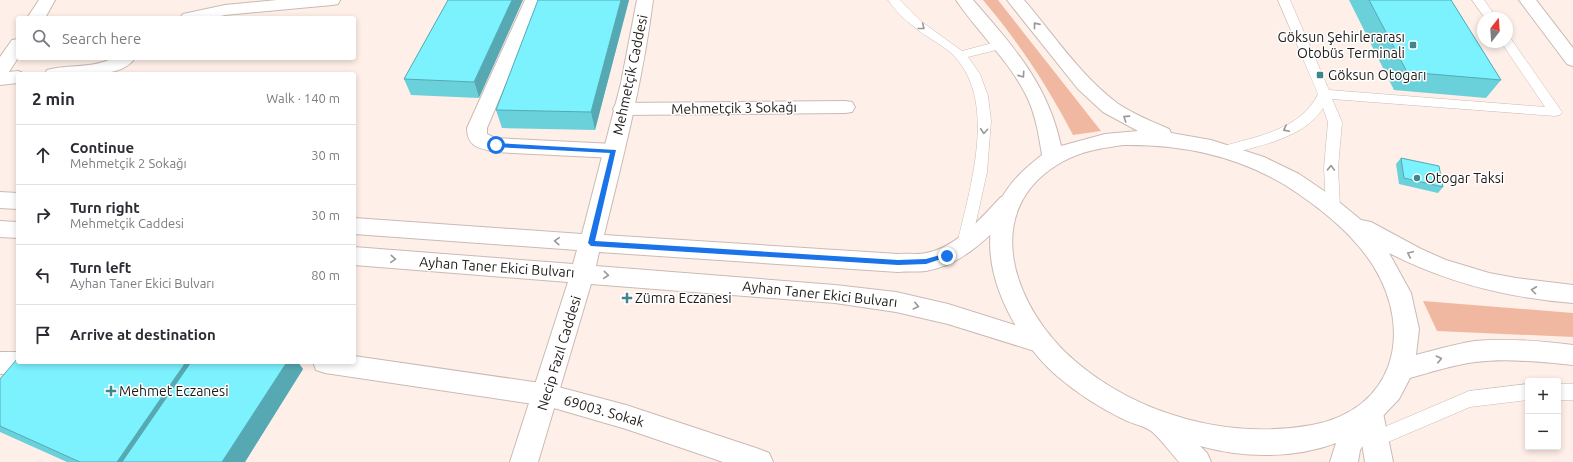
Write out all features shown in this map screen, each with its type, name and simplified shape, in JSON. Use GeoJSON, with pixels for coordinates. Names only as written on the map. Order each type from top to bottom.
{"type":"FeatureCollection","features":[{"type":"Feature","properties":{"kind":"main road"},"geometry":{"type":"LineString","coordinates":[[37,16],[47,0]]}},
{"type":"Feature","properties":{"kind":"main road"},"geometry":{"type":"LineString","coordinates":[[198,16],[225,10],[332,0]]}},
{"type":"Feature","properties":{"kind":"main road"},"geometry":{"type":"LineString","coordinates":[[533,0],[477,128],[477,137],[484,142],[496,145],[614,151]]}},
{"type":"Feature","properties":{"kind":"main road","name":"Mehmetçik Caddesi"},"geometry":{"type":"LineString","coordinates":[[591,243],[624,109],[642,28],[645,0]]}},
{"type":"Feature","properties":{"kind":"main road"},"geometry":{"type":"LineString","coordinates":[[964,0],[1025,78],[1037,98],[1045,120],[1053,158]]}},
{"type":"Feature","properties":{"kind":"main road"},"geometry":{"type":"LineString","coordinates":[[1014,0],[1091,91],[1110,107],[1131,121],[1174,139],[1225,150],[1253,160],[1282,173],[1308,189],[1339,213],[1393,246],[1434,265],[1468,278],[1504,286],[1573,294]]}},
{"type":"Feature","properties":{"kind":"main road"},"geometry":{"type":"LineString","coordinates":[[1527,0],[1573,60]]}},
{"type":"Feature","properties":{"kind":"main road"},"geometry":{"type":"LineString","coordinates":[[0,71],[16,47]]}},
{"type":"Feature","properties":{"kind":"main road"},"geometry":{"type":"LineString","coordinates":[[70,72],[111,67],[123,60]]}},
{"type":"Feature","properties":{"kind":"main road"},"geometry":{"type":"LineString","coordinates":[[0,79],[16,77]]}},
{"type":"Feature","properties":{"kind":"main road","name":"Mehmetçik 3 Sokağı"},"geometry":{"type":"LineString","coordinates":[[624,109],[845,107]]}},
{"type":"Feature","properties":{"kind":"main road"},"geometry":{"type":"LineString","coordinates":[[1174,139],[1123,138],[1098,142],[1074,149],[1053,158],[1035,170],[1020,185],[1009,203],[1002,223],[1000,245],[1002,268],[1010,293],[1022,318],[1041,343],[1065,367],[1094,390],[1126,409],[1162,425],[1208,438],[1241,443],[1279,444],[1314,439],[1345,428],[1370,413]]}},
{"type":"Feature","properties":{"kind":"main road"},"geometry":{"type":"LineString","coordinates":[[0,200],[16,201]]}},
{"type":"Feature","properties":{"kind":"main road"},"geometry":{"type":"LineString","coordinates":[[356,226],[898,263],[926,262],[947,256],[965,245],[1009,203]]}},
{"type":"Feature","properties":{"kind":"main road"},"geometry":{"type":"LineString","coordinates":[[1339,213],[1367,241],[1380,259],[1398,291],[1406,318],[1407,344],[1402,370],[1389,393],[1370,413],[1348,446],[1344,462]]}},
{"type":"Feature","properties":{"kind":"main road"},"geometry":{"type":"LineString","coordinates":[[0,229],[16,230]]}},
{"type":"Feature","properties":{"kind":"main road","name":"Necip Fazıl Caddesi"},"geometry":{"type":"LineString","coordinates":[[524,462],[547,395],[591,243]]}},
{"type":"Feature","properties":{"kind":"main road","name":"Ayhan Taner Ekici Bulvarı"},"geometry":{"type":"LineString","coordinates":[[356,256],[835,294],[896,302],[948,314],[1041,343]]}},
{"type":"Feature","properties":{"kind":"main road"},"geometry":{"type":"LineString","coordinates":[[1402,370],[1440,358],[1475,352],[1515,351],[1573,355]]}},
{"type":"Feature","properties":{"kind":"main road"},"geometry":{"type":"LineString","coordinates":[[0,362],[16,362]]}},
{"type":"Feature","properties":{"kind":"main road","name":"69003. Sokak"},"geometry":{"type":"LineString","coordinates":[[338,364],[547,395],[626,417],[759,462]]}},
{"type":"Feature","properties":{"kind":"main road"},"geometry":{"type":"LineString","coordinates":[[1370,413],[1376,451]]}},
{"type":"Feature","properties":{"kind":"main road"},"geometry":{"type":"LineString","coordinates":[[1162,425],[1197,462]]}},
{"type":"Feature","properties":{"kind":"lane"},"geometry":{"type":"LineString","coordinates":[[894,0],[906,15],[960,55],[978,82],[985,124],[983,148],[965,245]]}},
{"type":"Feature","properties":{"kind":"lane"},"geometry":{"type":"LineString","coordinates":[[1284,0],[1335,122],[1331,168],[1339,213]]}},
{"type":"Feature","properties":{"kind":"lane"},"geometry":{"type":"LineString","coordinates":[[1478,0],[1487,12]]}},
{"type":"Feature","properties":{"kind":"lane"},"geometry":{"type":"LineString","coordinates":[[960,55],[1000,45]]}},
{"type":"Feature","properties":{"kind":"lane"},"geometry":{"type":"LineString","coordinates":[[1324,94],[1556,112],[1511,48]]}},
{"type":"Feature","properties":{"kind":"lane"},"geometry":{"type":"LineString","coordinates":[[1225,150],[1280,133],[1307,119],[1317,109],[1324,94]]}},
{"type":"Feature","properties":{"kind":"lane"},"geometry":{"type":"LineString","coordinates":[[1376,451],[1468,399],[1525,392]]}},
{"type":"Feature","properties":{"kind":"lane"},"geometry":{"type":"LineString","coordinates":[[1561,392],[1573,392]]}},
{"type":"Feature","properties":{"kind":"shaded area"},"geometry":{"type":"Polygon","coordinates":[[[983,0],[998,0],[1101,131],[1073,135],[1032,65],[983,0]]]}},
{"type":"Feature","properties":{"kind":"shaded area"},"geometry":{"type":"Polygon","coordinates":[[[1423,301],[1573,313],[1573,337],[1437,331],[1423,301]]]}},
{"type":"Feature","properties":{"kind":"building"},"geometry":{"type":"Polygon","coordinates":[[[448,0],[512,0],[474,82],[404,79],[448,0]]]}},
{"type":"Feature","properties":{"kind":"building"},"geometry":{"type":"Polygon","coordinates":[[[538,0],[621,0],[591,112],[496,110],[538,0]]]}},
{"type":"Feature","properties":{"kind":"building"},"geometry":{"type":"Polygon","coordinates":[[[1369,0],[1451,0],[1477,42],[1477,48],[1481,48],[1501,80],[1407,72],[1369,0]]]}},
{"type":"Feature","properties":{"kind":"building"},"geometry":{"type":"Polygon","coordinates":[[[1401,158],[1439,166],[1443,187],[1404,178],[1401,158]]]}},
{"type":"Feature","properties":{"kind":"building"},"geometry":{"type":"Polygon","coordinates":[[[16,360],[16,364],[185,364],[117,462],[80,462],[0,426],[0,379],[16,360]]]}},
{"type":"Feature","properties":{"kind":"building"},"geometry":{"type":"Polygon","coordinates":[[[190,364],[286,364],[222,462],[122,462],[190,364]]]}},
{"type":"Feature","properties":{"kind":"place","name":"Göksun Şehirlerarası Otobüs Terminali"},"geometry":{"type":"Point","coordinates":[1413,45]}},
{"type":"Feature","properties":{"kind":"place","name":"Göksun Otogarı"},"geometry":{"type":"Point","coordinates":[1320,75]}},
{"type":"Feature","properties":{"kind":"place","name":"Otogar Taksi"},"geometry":{"type":"Point","coordinates":[1417,178]}},
{"type":"Feature","properties":{"kind":"place","name":"Zümra Eczanesi"},"geometry":{"type":"Point","coordinates":[627,298]}},
{"type":"Feature","properties":{"kind":"place","name":"Mehmet Eczanesi"},"geometry":{"type":"Point","coordinates":[111,391]}},
{"type":"Feature","properties":{"kind":"route"},"geometry":{"type":"LineString","coordinates":[[496,145],[614,151],[591,243],[898,263],[926,262],[947,256]]}}]}
